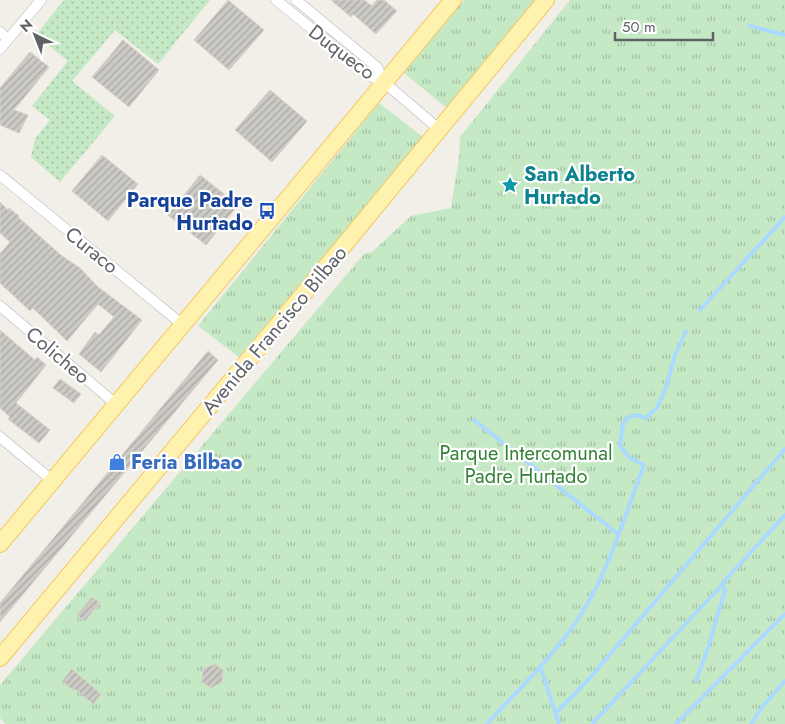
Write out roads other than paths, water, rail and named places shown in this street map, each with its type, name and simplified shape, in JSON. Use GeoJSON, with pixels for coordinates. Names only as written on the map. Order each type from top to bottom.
{"type":"FeatureCollection","features":[{"type":"Feature","properties":{"kind":"main road"},"geometry":{"type":"LineString","coordinates":[[0,544],[453,0]]}},
{"type":"Feature","properties":{"kind":"main road","name":"Avenida Francisco Bilbao"},"geometry":{"type":"LineString","coordinates":[[0,658],[546,0]]}},
{"type":"Feature","properties":{"kind":"street"},"geometry":{"type":"LineString","coordinates":[[0,50],[41,0]]}},
{"type":"Feature","properties":{"kind":"street","name":"Duqueco"},"geometry":{"type":"LineString","coordinates":[[276,0],[369,75],[385,83],[440,130]]}},
{"type":"Feature","properties":{"kind":"street","name":"Duqueco"},"geometry":{"type":"LineString","coordinates":[[296,0],[376,67],[385,83]]}},
{"type":"Feature","properties":{"kind":"street"},"geometry":{"type":"LineString","coordinates":[[0,32],[8,39]]}},
{"type":"Feature","properties":{"kind":"street","name":"Curaco"},"geometry":{"type":"LineString","coordinates":[[0,175],[184,325]]}},
{"type":"Feature","properties":{"kind":"street","name":"Colicheo"},"geometry":{"type":"LineString","coordinates":[[0,306],[117,404]]}},
{"type":"Feature","properties":{"kind":"street"},"geometry":{"type":"LineString","coordinates":[[0,437],[53,481]]}},
{"type":"Feature","properties":{"kind":"waterway"},"geometry":{"type":"LineString","coordinates":[[750,26],[785,35]]}},
{"type":"Feature","properties":{"kind":"waterway"},"geometry":{"type":"LineString","coordinates":[[700,310],[785,217]]}},
{"type":"Feature","properties":{"kind":"waterway"},"geometry":{"type":"LineString","coordinates":[[487,724],[536,672],[570,631],[600,580],[644,465],[630,458],[620,446],[623,424],[628,417],[638,415],[645,418],[657,408],[667,385],[675,355],[686,331]]}},
{"type":"Feature","properties":{"kind":"waterway"},"geometry":{"type":"LineString","coordinates":[[474,420],[618,534]]}},
{"type":"Feature","properties":{"kind":"waterway"},"geometry":{"type":"LineString","coordinates":[[556,713],[589,679],[785,449]]}},
{"type":"Feature","properties":{"kind":"waterway"},"geometry":{"type":"LineString","coordinates":[[696,681],[725,590],[722,585],[785,515]]}},
{"type":"Feature","properties":{"kind":"waterway"},"geometry":{"type":"LineString","coordinates":[[592,724],[722,585]]}},
{"type":"Feature","properties":{"kind":"waterway"},"geometry":{"type":"LineString","coordinates":[[676,724],[785,614]]}},
{"type":"Feature","properties":{"kind":"waterway"},"geometry":{"type":"LineString","coordinates":[[540,666],[559,724]]}},
{"type":"Feature","properties":{"kind":"waterway"},"geometry":{"type":"LineString","coordinates":[[751,724],[763,706],[785,681]]}},
{"type":"Feature","properties":{"kind":"place","name":"San Alberto Hurtado"},"geometry":{"type":"Point","coordinates":[510,185]}},
{"type":"Feature","properties":{"kind":"place","name":"Parque Padre Hurtado"},"geometry":{"type":"Point","coordinates":[267,211]}},
{"type":"Feature","properties":{"kind":"place","name":"Feria Bilbao"},"geometry":{"type":"Point","coordinates":[117,462]}},
{"type":"Feature","properties":{"kind":"park label","name":"Parque Intercomunal Padre Hurtado"},"geometry":{"type":"Point","coordinates":[526,464]}}]}
